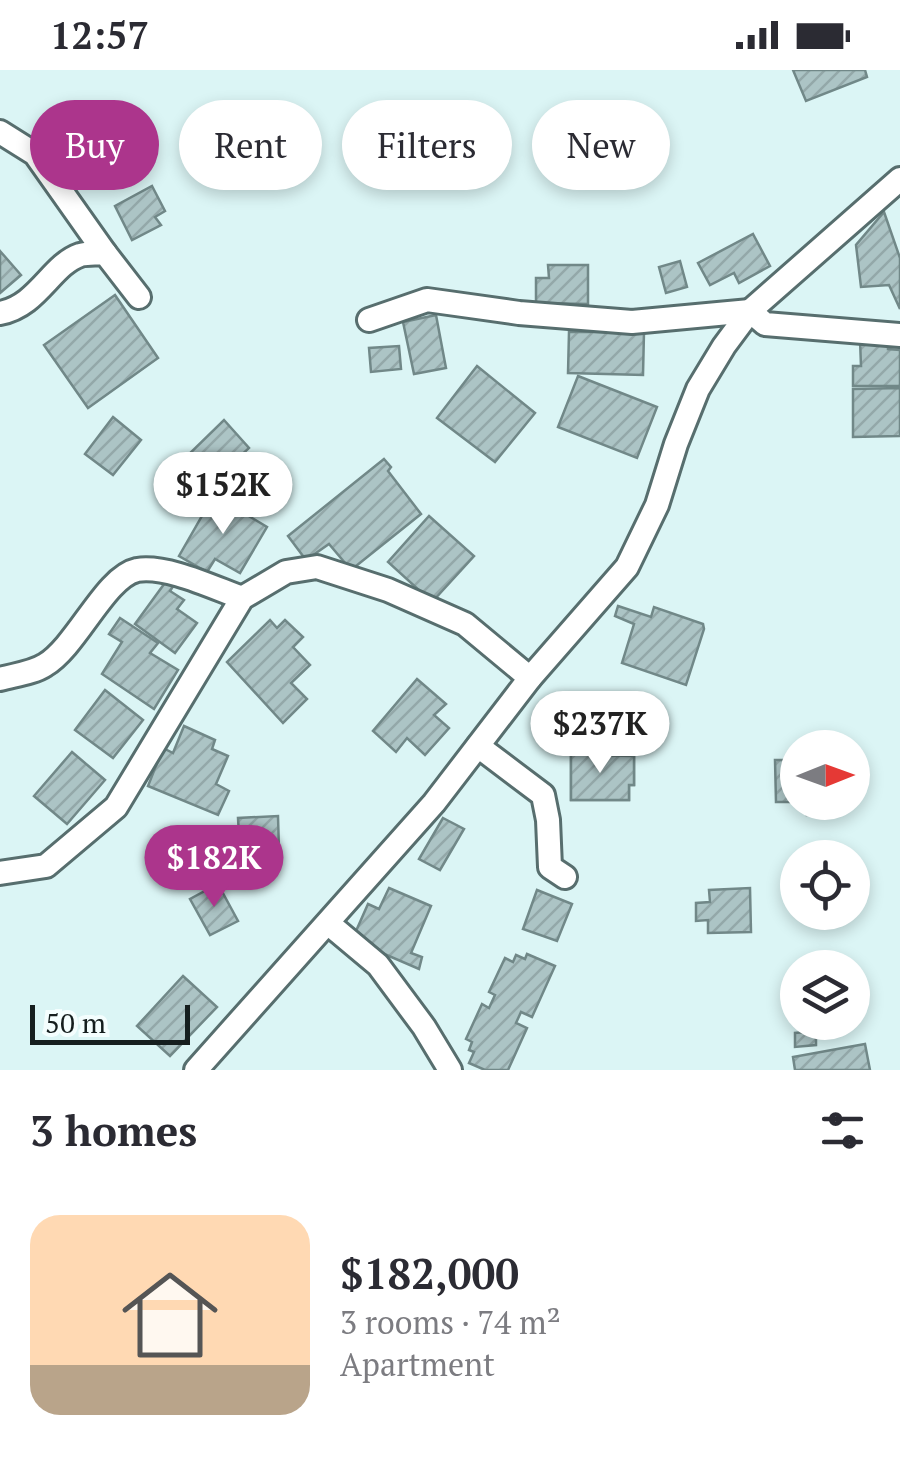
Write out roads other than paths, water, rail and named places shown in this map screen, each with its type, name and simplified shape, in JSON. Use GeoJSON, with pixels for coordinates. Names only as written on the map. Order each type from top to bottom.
{"type":"FeatureCollection","features":[{"type":"Feature","properties":{"kind":"street"},"geometry":{"type":"LineString","coordinates":[[0,132],[35,154],[139,297]]}},
{"type":"Feature","properties":{"kind":"street"},"geometry":{"type":"LineString","coordinates":[[196,1070],[434,803],[530,678],[627,567],[657,504],[698,389],[750,311],[900,179]]}},
{"type":"Feature","properties":{"kind":"street"},"geometry":{"type":"LineString","coordinates":[[0,314],[32,297],[68,262],[81,255],[105,253]]}},
{"type":"Feature","properties":{"kind":"street"},"geometry":{"type":"LineString","coordinates":[[369,320],[427,300],[519,313],[632,322],[750,311],[766,324],[900,335]]}},
{"type":"Feature","properties":{"kind":"street"},"geometry":{"type":"LineString","coordinates":[[0,873],[46,866],[116,808],[242,598],[286,572],[317,567],[388,590],[465,624],[530,678]]}},
{"type":"Feature","properties":{"kind":"street"},"geometry":{"type":"LineString","coordinates":[[0,679],[44,667],[68,646],[109,589],[134,570],[172,572],[242,598]]}},
{"type":"Feature","properties":{"kind":"street"},"geometry":{"type":"LineString","coordinates":[[478,746],[544,795],[550,867],[565,877]]}},
{"type":"Feature","properties":{"kind":"street"},"geometry":{"type":"LineString","coordinates":[[328,924],[378,965],[450,1070]]}}]}
